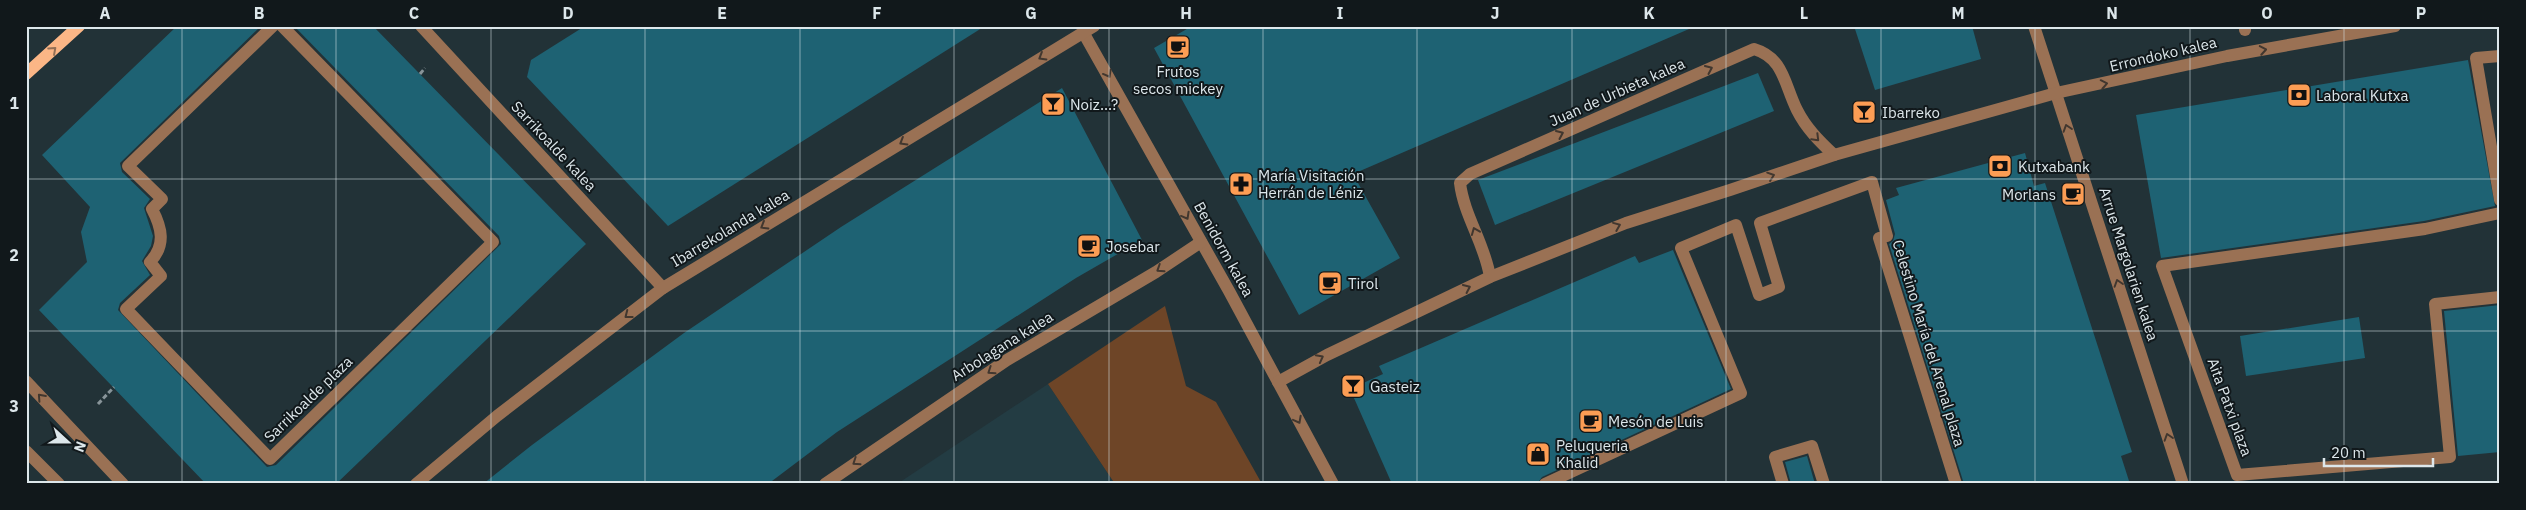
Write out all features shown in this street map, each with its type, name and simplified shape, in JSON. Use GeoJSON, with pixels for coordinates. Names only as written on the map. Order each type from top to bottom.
{"type":"FeatureCollection","features":[{"type":"Feature","properties":{"kind":"main road"},"geometry":{"type":"LineString","coordinates":[[26,74],[79,26]]}},
{"type":"Feature","properties":{"kind":"street","name":"Sarrikoalde plaza"},"geometry":{"type":"LineString","coordinates":[[272,26],[128,166],[162,199],[152,209],[159,222],[162,235],[160,246],[150,262],[161,276],[126,309],[270,459],[493,242],[282,26]]}},
{"type":"Feature","properties":{"kind":"street","name":"Sarrikoalde kalea"},"geometry":{"type":"LineString","coordinates":[[421,26],[664,288]]}},
{"type":"Feature","properties":{"kind":"street","name":"Arrue Margolarien kalea"},"geometry":{"type":"LineString","coordinates":[[2034,26],[2183,484]]}},
{"type":"Feature","properties":{"kind":"street","name":"Errondoko kalea"},"geometry":{"type":"LineString","coordinates":[[2056,93],[2227,56],[2395,26]]}},
{"type":"Feature","properties":{"kind":"street","name":"Ibarrekolanda kalea"},"geometry":{"type":"LineString","coordinates":[[416,484],[497,416],[664,288],[1090,28]]}},
{"type":"Feature","properties":{"kind":"street","name":"Benidorm kalea"},"geometry":{"type":"LineString","coordinates":[[1090,28],[1201,242],[1332,484]]}},
{"type":"Feature","properties":{"kind":"street","name":"Juan de Urbieta kalea"},"geometry":{"type":"LineString","coordinates":[[1490,277],[1488,263],[1462,199],[1460,183],[1470,174],[1754,49],[1767,53],[1777,63],[1797,110],[1811,134],[1834,155]]}},
{"type":"Feature","properties":{"kind":"street"},"geometry":{"type":"LineString","coordinates":[[2500,56],[2476,58],[2500,200]]}},
{"type":"Feature","properties":{"kind":"street"},"geometry":{"type":"LineString","coordinates":[[1278,382],[1327,355],[1490,277],[1626,223],[1834,155],[2056,93]]}},
{"type":"Feature","properties":{"kind":"street","name":"Celestino María del Arenal plaza"},"geometry":{"type":"LineString","coordinates":[[1544,484],[1741,393],[1681,248],[1736,225],[1759,295],[1779,287],[1760,223],[1872,182],[1887,236],[1879,238],[1956,484]]}},
{"type":"Feature","properties":{"kind":"street","name":"Aita Patxi plaza"},"geometry":{"type":"LineString","coordinates":[[2500,214],[2425,228],[2162,266],[2237,475],[2450,457],[2435,304],[2500,297]]}},
{"type":"Feature","properties":{"kind":"street","name":"Arbolagana kalea"},"geometry":{"type":"LineString","coordinates":[[825,484],[1007,360],[1156,272],[1201,242]]}},
{"type":"Feature","properties":{"kind":"street"},"geometry":{"type":"LineString","coordinates":[[26,381],[123,484]]}},
{"type":"Feature","properties":{"kind":"street"},"geometry":{"type":"LineString","coordinates":[[1784,484],[1775,457],[1812,446],[1824,484]]}},
{"type":"Feature","properties":{"kind":"street"},"geometry":{"type":"LineString","coordinates":[[26,451],[59,484]]}},
{"type":"Feature","properties":{"kind":"path"},"geometry":{"type":"LineString","coordinates":[[98,404],[114,387]]}},
{"type":"Feature","properties":{"kind":"shaded area"},"geometry":{"type":"Polygon","coordinates":[[[1165,306],[1186,386],[1216,402],[1262,484],[1115,484],[1048,384],[1165,306]]]}},
{"type":"Feature","properties":{"kind":"shaded area"},"geometry":{"type":"Polygon","coordinates":[[[1048,384],[1115,484],[897,484],[1048,384]]]}},
{"type":"Feature","properties":{"kind":"building"},"geometry":{"type":"Polygon","coordinates":[[[177,26],[261,26],[120,163],[122,172],[150,199],[144,208],[153,236],[151,246],[142,261],[150,275],[120,303],[118,310],[267,467],[276,465],[501,244],[499,236],[294,26],[373,26],[586,244],[336,484],[206,484],[39,310],[87,262],[81,232],[90,207],[42,155],[177,26]]]}},
{"type":"Feature","properties":{"kind":"building"},"geometry":{"type":"Polygon","coordinates":[[[585,26],[985,26],[668,226],[527,77],[531,60],[585,26]]]}},
{"type":"Feature","properties":{"kind":"building"},"geometry":{"type":"Polygon","coordinates":[[[1192,26],[1696,26],[1353,174],[1400,258],[1299,315],[1154,48],[1192,26]]]}},
{"type":"Feature","properties":{"kind":"building"},"geometry":{"type":"Polygon","coordinates":[[[1854,26],[1972,26],[1981,59],[1875,90],[1854,26]]]}},
{"type":"Feature","properties":{"kind":"building"},"geometry":{"type":"Polygon","coordinates":[[[2468,60],[2495,206],[2424,221],[2161,258],[2136,115],[2468,60]]]}},
{"type":"Feature","properties":{"kind":"building"},"geometry":{"type":"Polygon","coordinates":[[[1758,73],[1774,111],[1495,225],[1478,180],[1758,73]]]}},
{"type":"Feature","properties":{"kind":"building"},"geometry":{"type":"Polygon","coordinates":[[[1062,88],[1142,240],[1076,278],[837,432],[768,484],[483,484],[532,445],[684,333],[841,227],[1062,88]]]}},
{"type":"Feature","properties":{"kind":"building"},"geometry":{"type":"Polygon","coordinates":[[[2025,153],[2034,186],[2045,183],[2132,452],[2121,456],[2130,484],[1964,484],[1889,244],[1893,241],[1895,234],[1886,200],[1899,195],[1896,188],[2025,153]]]}},
{"type":"Feature","properties":{"kind":"building"},"geometry":{"type":"Polygon","coordinates":[[[1673,250],[1731,389],[1542,477],[1537,484],[1392,484],[1350,389],[1383,374],[1379,366],[1635,256],[1639,263],[1673,250]]]}},
{"type":"Feature","properties":{"kind":"building"},"geometry":{"type":"Polygon","coordinates":[[[2500,305],[2500,452],[2458,456],[2444,311],[2500,305]]]}},
{"type":"Feature","properties":{"kind":"building"},"geometry":{"type":"Polygon","coordinates":[[[2359,317],[2365,358],[2246,376],[2240,336],[2359,317]]]}},
{"type":"Feature","properties":{"kind":"building"},"geometry":{"type":"Polygon","coordinates":[[[1807,456],[1815,484],[1791,484],[1785,462],[1807,456]]]}},
{"type":"Feature","properties":{"kind":"place","name":"Frutos secos mickey"},"geometry":{"type":"Point","coordinates":[1178,47]}},
{"type":"Feature","properties":{"kind":"place","name":"Laboral Kutxa"},"geometry":{"type":"Point","coordinates":[2299,95]}},
{"type":"Feature","properties":{"kind":"place","name":"Noiz...?"},"geometry":{"type":"Point","coordinates":[1053,104]}},
{"type":"Feature","properties":{"kind":"place","name":"Ibarreko"},"geometry":{"type":"Point","coordinates":[1864,112]}},
{"type":"Feature","properties":{"kind":"place","name":"Kutxabank"},"geometry":{"type":"Point","coordinates":[2000,166]}},
{"type":"Feature","properties":{"kind":"place","name":"María Visitación Herrán de Léniz"},"geometry":{"type":"Point","coordinates":[1241,184]}},
{"type":"Feature","properties":{"kind":"place","name":"Morlans"},"geometry":{"type":"Point","coordinates":[2073,194]}},
{"type":"Feature","properties":{"kind":"place","name":"Josebar"},"geometry":{"type":"Point","coordinates":[1089,246]}},
{"type":"Feature","properties":{"kind":"place","name":"Tirol"},"geometry":{"type":"Point","coordinates":[1330,283]}},
{"type":"Feature","properties":{"kind":"place","name":"Gasteiz"},"geometry":{"type":"Point","coordinates":[1353,386]}},
{"type":"Feature","properties":{"kind":"place","name":"Mesón de Luis"},"geometry":{"type":"Point","coordinates":[1591,421]}},
{"type":"Feature","properties":{"kind":"place","name":"Peluqueria Khalid"},"geometry":{"type":"Point","coordinates":[1538,454]}}]}
